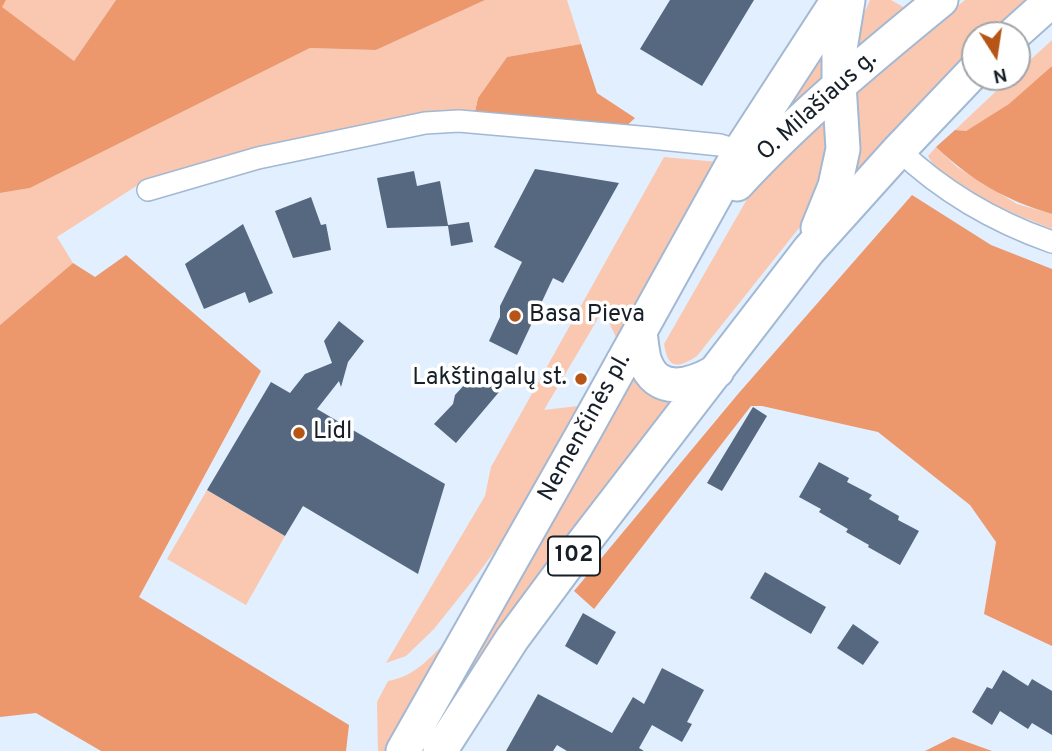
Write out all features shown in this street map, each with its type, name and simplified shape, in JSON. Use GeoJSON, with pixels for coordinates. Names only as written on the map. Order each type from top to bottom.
{"type":"FeatureCollection","features":[{"type":"Feature","properties":{"kind":"main road","name":"Nemenčinės pl."},"geometry":{"type":"LineString","coordinates":[[403,751],[740,151],[838,0]]}},
{"type":"Feature","properties":{"kind":"main road","name":"102"},"geometry":{"type":"LineString","coordinates":[[440,751],[512,639],[810,250],[835,186],[843,149],[839,55],[848,0]]}},
{"type":"Feature","properties":{"kind":"main road","name":"O. Milašiaus g."},"geometry":{"type":"LineString","coordinates":[[702,221],[764,155],[839,85],[941,0]]}},
{"type":"Feature","properties":{"kind":"main road"},"geometry":{"type":"LineString","coordinates":[[1029,21],[1052,0]]}},
{"type":"Feature","properties":{"kind":"main road"},"geometry":{"type":"LineString","coordinates":[[810,250],[961,85]]}},
{"type":"Feature","properties":{"kind":"main road"},"geometry":{"type":"LineString","coordinates":[[640,332],[645,360],[653,375],[667,384],[688,385],[720,369]]}},
{"type":"Feature","properties":{"kind":"street"},"geometry":{"type":"LineString","coordinates":[[148,190],[258,158],[425,123],[459,121],[651,138],[720,145],[740,151]]}},
{"type":"Feature","properties":{"kind":"street"},"geometry":{"type":"LineString","coordinates":[[899,150],[954,195],[1028,233],[1052,242]]}},
{"type":"Feature","properties":{"kind":"shaded area"},"geometry":{"type":"Polygon","coordinates":[[[0,0],[6,0],[2,7],[74,61],[116,0],[485,0],[376,50],[310,48],[30,188],[0,193],[0,0]]]}},
{"type":"Feature","properties":{"kind":"shaded area"},"geometry":{"type":"Polygon","coordinates":[[[6,0],[116,0],[74,61],[1,7],[6,0]]]}},
{"type":"Feature","properties":{"kind":"shaded area"},"geometry":{"type":"Polygon","coordinates":[[[485,0],[567,0],[581,44],[507,57],[478,98],[475,112],[246,151],[141,183],[57,237],[73,263],[0,325],[0,193],[30,188],[310,48],[376,50],[485,0]]]}},
{"type":"Feature","properties":{"kind":"shaded area"},"geometry":{"type":"Polygon","coordinates":[[[870,0],[891,0],[905,8],[855,53],[855,34],[870,0]]]}},
{"type":"Feature","properties":{"kind":"shaded area"},"geometry":{"type":"Polygon","coordinates":[[[965,0],[1033,0],[1011,21],[961,21],[961,69],[855,179],[851,177],[851,94],[965,0]]]}},
{"type":"Feature","properties":{"kind":"shaded area"},"geometry":{"type":"Polygon","coordinates":[[[825,38],[823,78],[786,110],[825,38]]]}},
{"type":"Feature","properties":{"kind":"shaded area"},"geometry":{"type":"Polygon","coordinates":[[[1052,40],[1052,66],[1031,85],[1031,59],[1052,40]]]}},
{"type":"Feature","properties":{"kind":"shaded area"},"geometry":{"type":"Polygon","coordinates":[[[581,44],[597,93],[635,118],[621,131],[475,112],[478,98],[507,57],[581,44]]]}},
{"type":"Feature","properties":{"kind":"shaded area"},"geometry":{"type":"Polygon","coordinates":[[[1052,66],[1052,214],[990,188],[936,147],[955,130],[966,131],[1009,104],[1024,91],[1031,91],[1031,85],[1052,66]]]}},
{"type":"Feature","properties":{"kind":"shaded area"},"geometry":{"type":"Polygon","coordinates":[[[996,91],[1024,91],[1010,104],[966,131],[955,130],[996,91]]]}},
{"type":"Feature","properties":{"kind":"shaded area"},"geometry":{"type":"Polygon","coordinates":[[[824,116],[830,140],[811,213],[697,356],[679,365],[674,364],[668,358],[664,344],[758,180],[824,116]]]}},
{"type":"Feature","properties":{"kind":"shaded area"},"geometry":{"type":"Polygon","coordinates":[[[936,147],[957,167],[1017,204],[1052,214],[1052,229],[1002,208],[949,179],[928,156],[936,147]]]}},
{"type":"Feature","properties":{"kind":"shaded area"},"geometry":{"type":"Polygon","coordinates":[[[664,157],[718,162],[616,337],[603,310],[544,410],[578,406],[560,454],[515,524],[434,629],[406,656],[386,663],[485,496],[491,467],[664,157]]]}},
{"type":"Feature","properties":{"kind":"shaded area"},"geometry":{"type":"Polygon","coordinates":[[[912,195],[991,245],[1052,269],[1052,646],[984,614],[996,542],[970,505],[878,432],[762,406],[751,406],[594,609],[574,591],[738,394],[912,195]]]}},
{"type":"Feature","properties":{"kind":"shaded area"},"geometry":{"type":"Polygon","coordinates":[[[126,255],[261,371],[139,597],[349,725],[346,751],[101,751],[36,713],[0,717],[0,325],[73,263],[95,277],[126,255]]]}},
{"type":"Feature","properties":{"kind":"shaded area"},"geometry":{"type":"Polygon","coordinates":[[[635,372],[678,395],[425,751],[417,751],[635,372]]]}},
{"type":"Feature","properties":{"kind":"shaded area"},"geometry":{"type":"Polygon","coordinates":[[[207,490],[285,536],[246,605],[167,559],[207,490]]]}},
{"type":"Feature","properties":{"kind":"shaded area"},"geometry":{"type":"Polygon","coordinates":[[[448,640],[391,751],[378,751],[377,702],[388,681],[414,671],[448,640]]]}},
{"type":"Feature","properties":{"kind":"shaded area"},"geometry":{"type":"Polygon","coordinates":[[[953,737],[992,751],[925,751],[953,737]]]}},
{"type":"Feature","properties":{"kind":"building"},"geometry":{"type":"Polygon","coordinates":[[[670,0],[754,0],[702,86],[640,49],[670,0]]]}},
{"type":"Feature","properties":{"kind":"building"},"geometry":{"type":"Polygon","coordinates":[[[535,169],[619,183],[563,283],[553,278],[517,355],[489,341],[500,317],[500,306],[522,262],[494,247],[535,169]]]}},
{"type":"Feature","properties":{"kind":"building"},"geometry":{"type":"Polygon","coordinates":[[[414,171],[417,186],[440,181],[448,225],[469,222],[473,242],[451,246],[448,226],[387,228],[377,178],[414,171]]]}},
{"type":"Feature","properties":{"kind":"building"},"geometry":{"type":"Polygon","coordinates":[[[311,197],[321,225],[326,224],[331,250],[293,258],[275,211],[311,197]]]}},
{"type":"Feature","properties":{"kind":"building"},"geometry":{"type":"Polygon","coordinates":[[[243,224],[273,293],[249,303],[245,292],[204,309],[185,264],[243,224]]]}},
{"type":"Feature","properties":{"kind":"building","name":"Lidl"},"geometry":{"type":"Polygon","coordinates":[[[339,321],[364,341],[348,362],[341,387],[339,381],[317,409],[445,484],[418,574],[303,506],[285,536],[207,490],[271,382],[290,393],[305,374],[332,363],[324,341],[339,321]]]}},
{"type":"Feature","properties":{"kind":"building"},"geometry":{"type":"Polygon","coordinates":[[[476,372],[499,392],[456,443],[434,424],[453,404],[455,395],[476,372]]]}},
{"type":"Feature","properties":{"kind":"building"},"geometry":{"type":"Polygon","coordinates":[[[753,407],[767,416],[722,491],[707,483],[753,407]]]}},
{"type":"Feature","properties":{"kind":"building"},"geometry":{"type":"Polygon","coordinates":[[[819,462],[849,478],[847,482],[872,495],[869,499],[919,531],[900,565],[868,547],[869,545],[846,532],[848,529],[819,512],[821,509],[799,497],[819,462]]]}},
{"type":"Feature","properties":{"kind":"building"},"geometry":{"type":"Polygon","coordinates":[[[765,572],[826,607],[811,634],[750,598],[765,572]]]}},
{"type":"Feature","properties":{"kind":"building"},"geometry":{"type":"Polygon","coordinates":[[[583,613],[616,632],[597,665],[565,646],[583,613]]]}},
{"type":"Feature","properties":{"kind":"building"},"geometry":{"type":"Polygon","coordinates":[[[853,624],[879,642],[863,665],[837,648],[853,624]]]}},
{"type":"Feature","properties":{"kind":"building"},"geometry":{"type":"Polygon","coordinates":[[[662,668],[704,690],[687,722],[692,724],[682,742],[652,725],[639,748],[644,751],[567,751],[557,745],[553,751],[506,751],[538,694],[612,733],[633,697],[644,704],[662,668]]]}},
{"type":"Feature","properties":{"kind":"building"},"geometry":{"type":"Polygon","coordinates":[[[1003,670],[1028,686],[1032,679],[1052,691],[1052,735],[1032,723],[1028,729],[1000,711],[992,725],[972,712],[987,687],[992,689],[1003,670]]]}},
{"type":"Feature","properties":{"kind":"place","name":"Basa Pieva"},"geometry":{"type":"Point","coordinates":[515,316]}},
{"type":"Feature","properties":{"kind":"place","name":"Lakštingalų st."},"geometry":{"type":"Point","coordinates":[581,379]}},
{"type":"Feature","properties":{"kind":"place","name":"Lidl"},"geometry":{"type":"Point","coordinates":[299,433]}}]}
